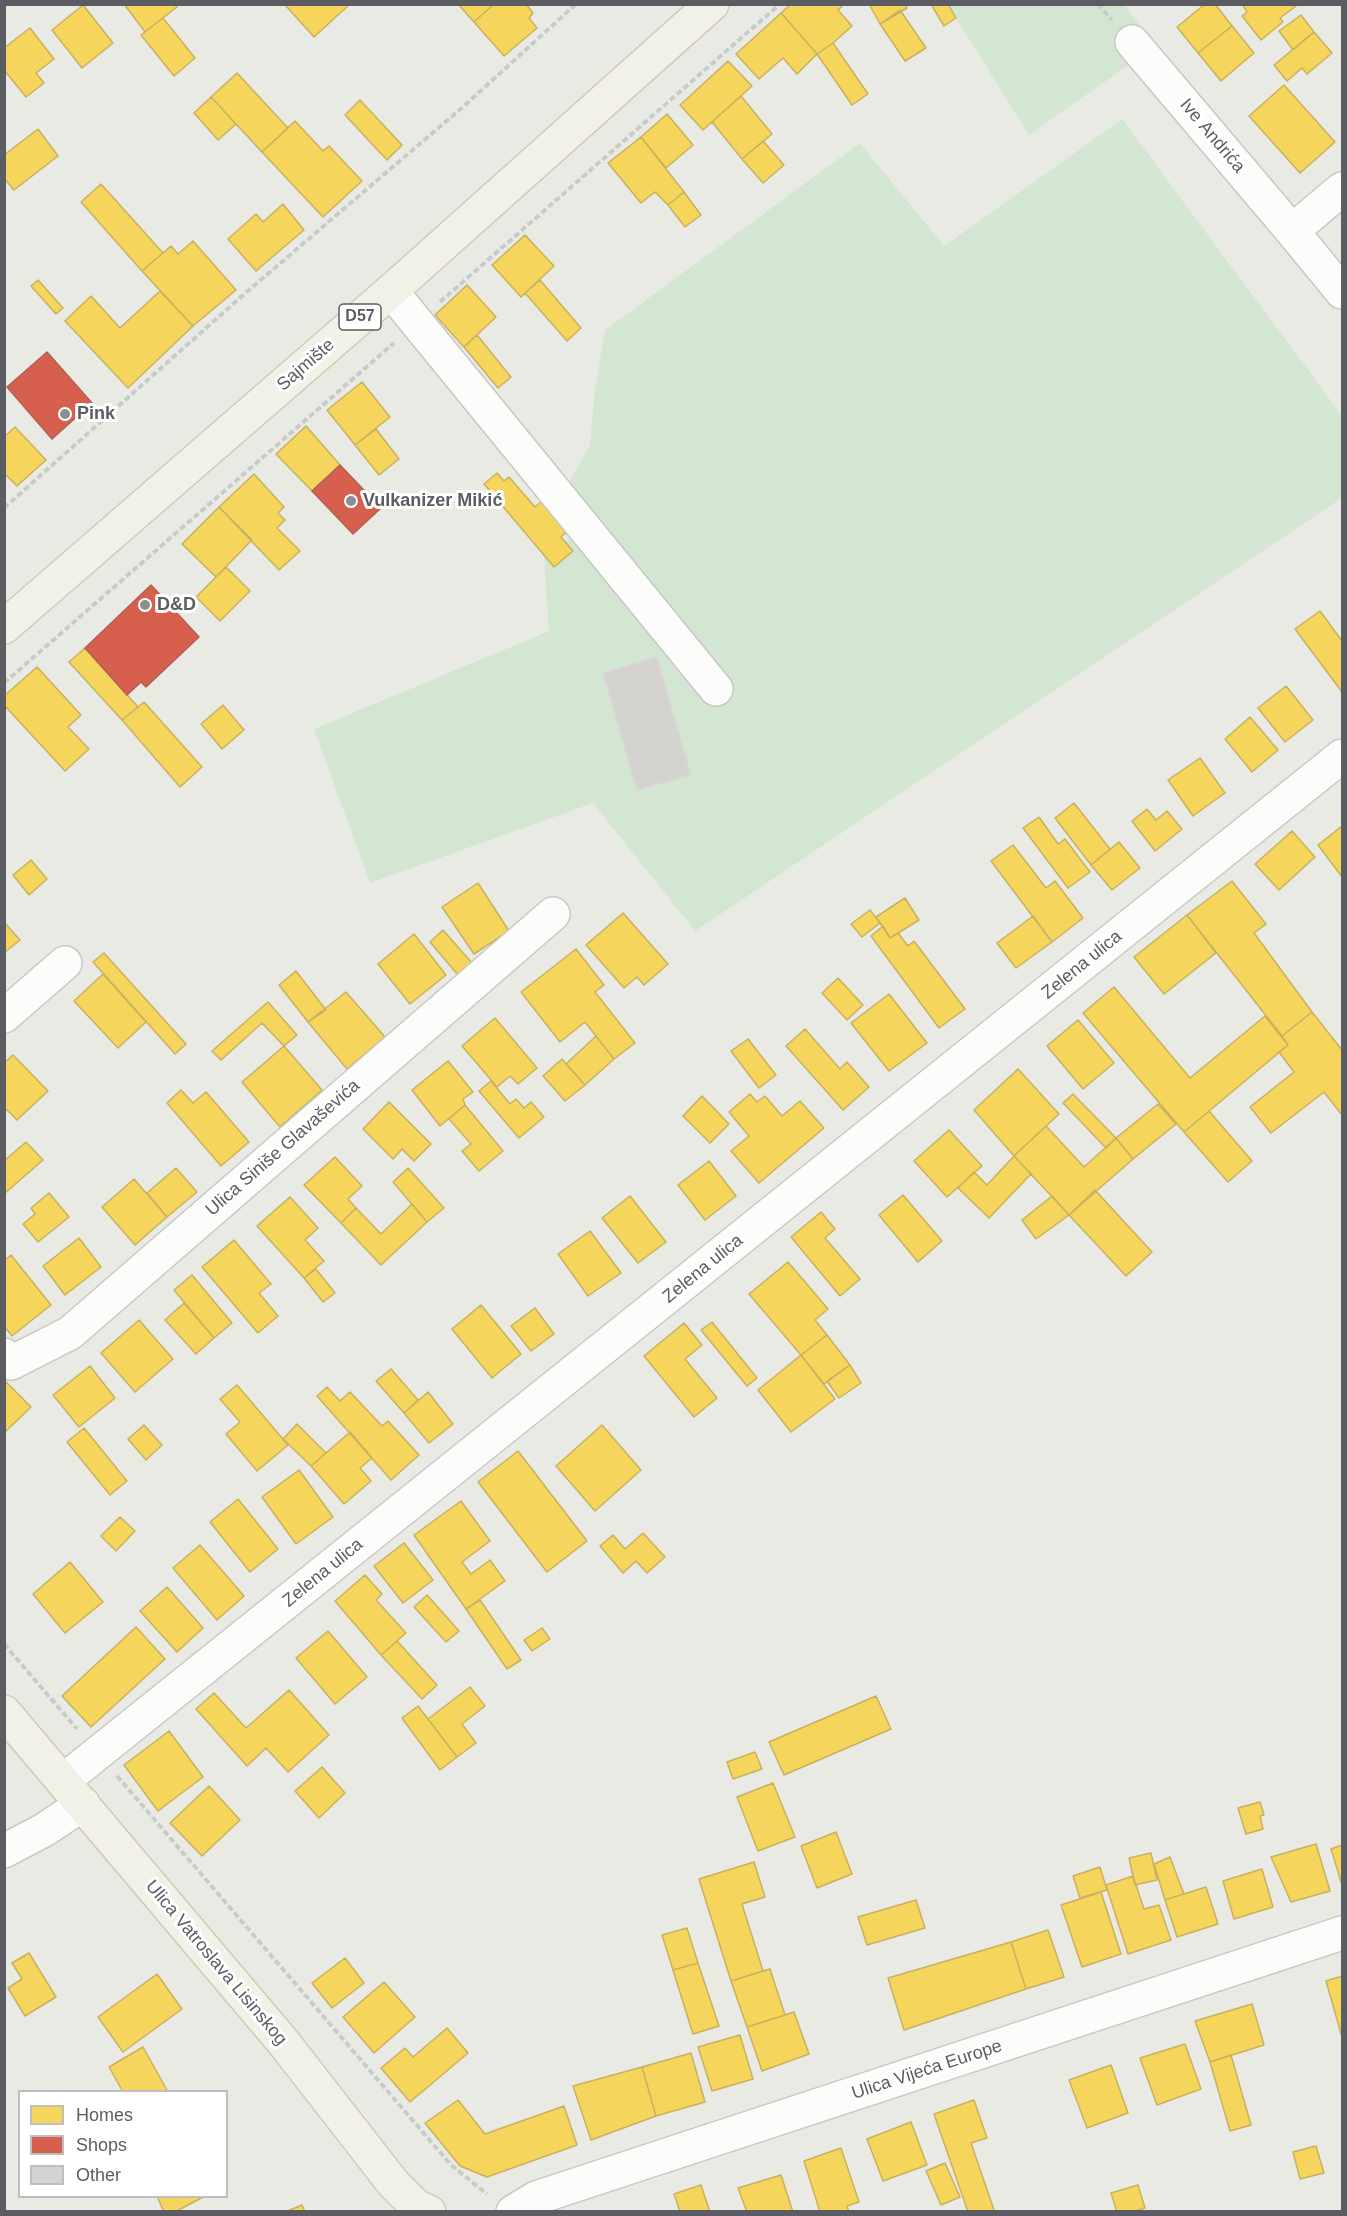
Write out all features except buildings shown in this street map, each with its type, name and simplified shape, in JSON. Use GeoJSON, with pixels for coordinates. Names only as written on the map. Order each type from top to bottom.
{"type":"FeatureCollection","features":[{"type":"Feature","properties":{"kind":"main road","name":"Sajmište"},"geometry":{"type":"LineString","coordinates":[[4,627],[391,291],[712,4]]}},
{"type":"Feature","properties":{"kind":"main road","name":"Ulica Vatroslava Lisinskog"},"geometry":{"type":"LineString","coordinates":[[4,1712],[284,2043],[393,2183],[417,2205],[429,2211]]}},
{"type":"Feature","properties":{"kind":"street","name":"Ive Andrića"},"geometry":{"type":"LineString","coordinates":[[1132,42],[1342,292]]}},
{"type":"Feature","properties":{"kind":"street"},"geometry":{"type":"LineString","coordinates":[[1292,231],[1342,189]]}},
{"type":"Feature","properties":{"kind":"street"},"geometry":{"type":"LineString","coordinates":[[391,291],[716,689]]}},
{"type":"Feature","properties":{"kind":"street","name":"Zelena ulica"},"geometry":{"type":"LineString","coordinates":[[4,1851],[44,1830],[73,1793],[98,1753],[1342,756]]}},
{"type":"Feature","properties":{"kind":"street","name":"Ulica Siniše Glavaševića"},"geometry":{"type":"LineString","coordinates":[[4,1355],[11,1363],[70,1333],[553,914]]}},
{"type":"Feature","properties":{"kind":"street"},"geometry":{"type":"LineString","coordinates":[[4,1016],[65,963]]}},
{"type":"Feature","properties":{"kind":"street","name":"Ulica Vijeća Europe"},"geometry":{"type":"LineString","coordinates":[[503,2205],[536,2199],[1342,1933]]}},
{"type":"Feature","properties":{"kind":"path"},"geometry":{"type":"LineString","coordinates":[[4,508],[242,296],[464,106],[576,4]]}},
{"type":"Feature","properties":{"kind":"path"},"geometry":{"type":"LineString","coordinates":[[4,1644],[451,2165],[503,2205]]}},
{"type":"Feature","properties":{"kind":"green space"},"geometry":{"type":"Polygon","coordinates":[[[948,5],[1124,5],[1159,48],[1143,55],[1029,135],[948,5]]]}},
{"type":"Feature","properties":{"kind":"green space"},"geometry":{"type":"Polygon","coordinates":[[[1122,119],[1342,416],[1342,498],[695,931],[593,803],[370,883],[314,729],[549,631],[544,557],[574,536],[560,498],[590,445],[595,390],[605,330],[860,143],[944,246],[1122,119]]]}},
{"type":"Feature","properties":{"kind":"place","name":"Pink"},"geometry":{"type":"Point","coordinates":[65,414]}},
{"type":"Feature","properties":{"kind":"place","name":"Vulkanizer Mikić"},"geometry":{"type":"Point","coordinates":[351,501]}},
{"type":"Feature","properties":{"kind":"place","name":"D&D"},"geometry":{"type":"Point","coordinates":[145,605]}}]}
